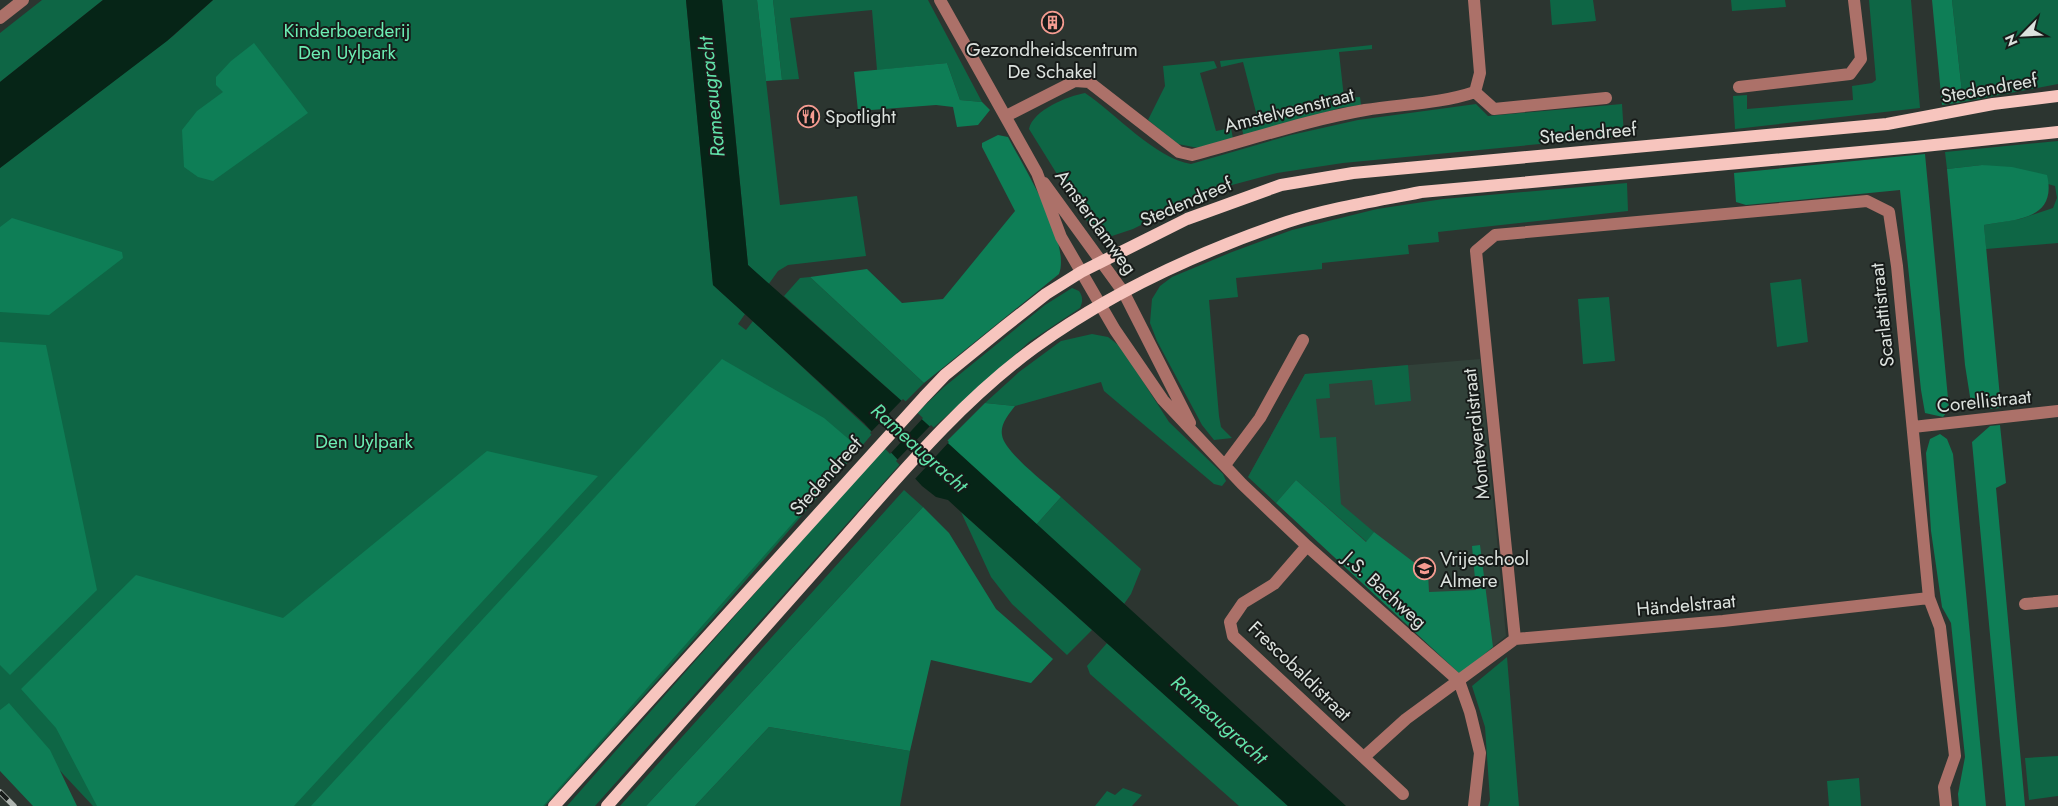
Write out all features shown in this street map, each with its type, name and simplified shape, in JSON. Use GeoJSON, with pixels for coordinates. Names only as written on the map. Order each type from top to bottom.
{"type":"FeatureCollection","features":[{"type":"Feature","properties":{"kind":"main road","name":"Stedendreef"},"geometry":{"type":"LineString","coordinates":[[554,806],[852,474],[945,375],[1046,294],[1081,272],[1187,219],[1281,185],[1353,173],[1910,121],[1993,104],[2058,96]]}},
{"type":"Feature","properties":{"kind":"main road"},"geometry":{"type":"LineString","coordinates":[[607,806],[880,497],[980,392],[1034,348],[1102,305],[1218,249],[1288,222],[1353,205],[1421,192],[1915,147],[1965,140],[2058,132]]}},
{"type":"Feature","properties":{"kind":"street"},"geometry":{"type":"LineString","coordinates":[[0,18],[23,0]]}},
{"type":"Feature","properties":{"kind":"street","name":"Amsterdamweg"},"geometry":{"type":"LineString","coordinates":[[940,0],[1037,173],[1061,237],[1081,272]]}},
{"type":"Feature","properties":{"kind":"street"},"geometry":{"type":"LineString","coordinates":[[1474,0],[1480,73],[1475,92],[1494,109],[1606,98]]}},
{"type":"Feature","properties":{"kind":"street"},"geometry":{"type":"LineString","coordinates":[[1739,87],[1850,74],[1861,59],[1854,0]]}},
{"type":"Feature","properties":{"kind":"street","name":"Amstelveenstraat"},"geometry":{"type":"LineString","coordinates":[[1006,116],[1075,80],[1089,82],[1179,152],[1192,155],[1329,117],[1366,110],[1454,99],[1475,92]]}},
{"type":"Feature","properties":{"kind":"street","name":"Amsterdamweg"},"geometry":{"type":"LineString","coordinates":[[1037,173],[1074,220],[1124,293]]}},
{"type":"Feature","properties":{"kind":"street","name":"Scarlattistraat"},"geometry":{"type":"LineString","coordinates":[[1495,235],[1867,201],[1889,212],[1913,428],[1929,598],[1940,627],[1955,756],[1944,787],[1946,806]]}},
{"type":"Feature","properties":{"kind":"street","name":"Monteverdistraat"},"geometry":{"type":"LineString","coordinates":[[1495,235],[1476,251],[1515,639]]}},
{"type":"Feature","properties":{"kind":"street","name":"J.S. Bachweg"},"geometry":{"type":"LineString","coordinates":[[1081,272],[1115,330],[1163,400],[1225,465],[1307,546],[1459,681],[1470,712],[1480,753],[1474,806]]}},
{"type":"Feature","properties":{"kind":"street","name":"J.S. Bachweg"},"geometry":{"type":"LineString","coordinates":[[1124,293],[1196,434]]}},
{"type":"Feature","properties":{"kind":"street"},"geometry":{"type":"LineString","coordinates":[[1225,465],[1260,418],[1303,340]]}},
{"type":"Feature","properties":{"kind":"street","name":"Corellistraat"},"geometry":{"type":"LineString","coordinates":[[1913,428],[2058,412]]}},
{"type":"Feature","properties":{"kind":"street","name":"Frescobaldistraat"},"geometry":{"type":"LineString","coordinates":[[1307,546],[1274,584],[1243,603],[1230,622],[1233,636],[1403,794]]}},
{"type":"Feature","properties":{"kind":"street","name":"Händelstraat"},"geometry":{"type":"LineString","coordinates":[[1515,639],[1723,621],[1929,598]]}},
{"type":"Feature","properties":{"kind":"street"},"geometry":{"type":"LineString","coordinates":[[2025,604],[2058,601]]}},
{"type":"Feature","properties":{"kind":"street"},"geometry":{"type":"LineString","coordinates":[[1364,757],[1406,719],[1515,639]]}},
{"type":"Feature","properties":{"kind":"shaded area","name":"Vrijeschool Almere"},"geometry":{"type":"Polygon","coordinates":[[[1480,359],[1506,636],[1460,674],[1248,477],[1305,374],[1480,359]]]}},
{"type":"Feature","properties":{"kind":"green space"},"geometry":{"type":"Polygon","coordinates":[[[42,0],[103,0],[0,82],[0,33],[42,0]]]}},
{"type":"Feature","properties":{"kind":"green space","name":"Den Uylpark"},"geometry":{"type":"Polygon","coordinates":[[[213,0],[686,0],[713,285],[745,314],[738,324],[746,330],[753,321],[873,433],[722,608],[545,806],[93,806],[20,728],[0,723],[0,168],[173,36],[213,0]]]}},
{"type":"Feature","properties":{"kind":"green space"},"geometry":{"type":"Polygon","coordinates":[[[722,0],[757,0],[780,205],[857,196],[866,256],[788,265],[778,271],[768,285],[748,265],[722,0]]]}},
{"type":"Feature","properties":{"kind":"green space"},"geometry":{"type":"Polygon","coordinates":[[[757,0],[773,0],[782,80],[766,81],[757,0]]]}},
{"type":"Feature","properties":{"kind":"green space"},"geometry":{"type":"Polygon","coordinates":[[[773,0],[928,0],[982,102],[960,100],[947,63],[877,70],[872,10],[790,18],[799,79],[782,80],[773,0]]]}},
{"type":"Feature","properties":{"kind":"green space"},"geometry":{"type":"Polygon","coordinates":[[[1550,0],[1593,0],[1596,21],[1552,25],[1550,0]]]}},
{"type":"Feature","properties":{"kind":"green space"},"geometry":{"type":"Polygon","coordinates":[[[1731,0],[1785,0],[1786,7],[1732,11],[1731,0]]]}},
{"type":"Feature","properties":{"kind":"green space"},"geometry":{"type":"Polygon","coordinates":[[[1869,0],[1911,0],[1920,108],[1735,129],[1733,96],[1747,95],[1747,109],[1853,100],[1852,86],[1872,83],[1876,80],[1869,0]]]}},
{"type":"Feature","properties":{"kind":"green space"},"geometry":{"type":"Polygon","coordinates":[[[1932,0],[1952,0],[1963,102],[1942,105],[1932,0]]]}},
{"type":"Feature","properties":{"kind":"green space"},"geometry":{"type":"Polygon","coordinates":[[[1952,0],[2058,0],[2058,84],[1963,102],[1952,0]]]}},
{"type":"Feature","properties":{"kind":"green space"},"geometry":{"type":"Polygon","coordinates":[[[254,43],[308,113],[213,181],[198,177],[184,167],[182,130],[197,111],[223,92],[216,85],[216,77],[231,61],[254,43]]]}},
{"type":"Feature","properties":{"kind":"green space"},"geometry":{"type":"Polygon","coordinates":[[[1372,45],[1372,49],[1339,52],[1344,98],[1360,97],[1361,105],[1340,108],[1244,137],[1241,125],[1258,120],[1243,62],[1221,67],[1220,61],[1372,45]]]}},
{"type":"Feature","properties":{"kind":"green space"},"geometry":{"type":"Polygon","coordinates":[[[1214,61],[1217,68],[1200,73],[1216,131],[1231,128],[1233,139],[1198,148],[1178,144],[1148,120],[1165,86],[1163,66],[1214,61]]]}},
{"type":"Feature","properties":{"kind":"green space"},"geometry":{"type":"Polygon","coordinates":[[[947,63],[960,100],[982,102],[990,110],[978,125],[957,127],[953,107],[936,105],[858,111],[854,72],[947,63]]]}},
{"type":"Feature","properties":{"kind":"green space"},"geometry":{"type":"Polygon","coordinates":[[[1085,93],[1150,145],[1164,154],[1191,164],[1291,135],[1358,120],[1476,104],[1488,116],[1622,104],[1624,136],[1343,163],[1277,173],[1232,185],[1173,209],[1133,229],[1109,237],[1095,231],[1083,216],[1029,129],[1032,122],[1044,110],[1070,97],[1085,93]]]}},
{"type":"Feature","properties":{"kind":"green space"},"geometry":{"type":"Polygon","coordinates":[[[998,135],[1008,137],[1044,205],[1058,243],[1061,260],[1059,274],[924,383],[810,277],[867,269],[902,303],[943,299],[1015,211],[982,147],[982,143],[998,135]]]}},
{"type":"Feature","properties":{"kind":"green space"},"geometry":{"type":"Polygon","coordinates":[[[2058,141],[2058,243],[1986,249],[1984,225],[2020,219],[2053,208],[2057,198],[2055,186],[1982,165],[1947,169],[1945,152],[2058,141]]]}},
{"type":"Feature","properties":{"kind":"green space"},"geometry":{"type":"Polygon","coordinates":[[[1925,154],[1949,409],[1943,417],[1925,413],[1900,190],[1746,205],[1736,202],[1734,173],[1925,154]]]}},
{"type":"Feature","properties":{"kind":"green space"},"geometry":{"type":"Polygon","coordinates":[[[1982,165],[2012,167],[2047,175],[2049,190],[2046,202],[2039,210],[2030,215],[2019,219],[1984,225],[2001,408],[1987,409],[1971,403],[1965,365],[1947,169],[1982,165]]]}},
{"type":"Feature","properties":{"kind":"green space"},"geometry":{"type":"Polygon","coordinates":[[[1627,183],[1628,211],[1438,232],[1439,242],[1408,245],[1409,254],[1322,263],[1322,269],[1236,278],[1238,297],[1209,300],[1219,416],[1221,427],[1232,438],[1214,440],[1202,425],[1157,341],[1150,323],[1152,299],[1160,286],[1172,277],[1292,230],[1377,209],[1443,199],[1627,183]]]}},
{"type":"Feature","properties":{"kind":"green space"},"geometry":{"type":"Polygon","coordinates":[[[12,218],[122,252],[123,258],[49,315],[0,312],[0,227],[12,218]]]}},
{"type":"Feature","properties":{"kind":"green space"},"geometry":{"type":"Polygon","coordinates":[[[810,277],[924,383],[904,403],[784,296],[800,278],[810,277]]]}},
{"type":"Feature","properties":{"kind":"green space"},"geometry":{"type":"Polygon","coordinates":[[[1801,279],[1808,342],[1777,347],[1770,283],[1801,279]]]}},
{"type":"Feature","properties":{"kind":"green space"},"geometry":{"type":"Polygon","coordinates":[[[1072,288],[1079,291],[1081,295],[1080,308],[1029,342],[932,429],[916,414],[944,387],[1045,305],[1072,288]]]}},
{"type":"Feature","properties":{"kind":"green space"},"geometry":{"type":"Polygon","coordinates":[[[1609,297],[1615,361],[1583,364],[1578,299],[1609,297]]]}},
{"type":"Feature","properties":{"kind":"green space"},"geometry":{"type":"Polygon","coordinates":[[[1092,334],[1108,337],[1121,347],[1169,422],[1223,474],[1226,481],[1222,486],[1214,484],[1104,391],[1101,382],[1015,406],[985,403],[1019,372],[1061,341],[1092,334]]]}},
{"type":"Feature","properties":{"kind":"green space"},"geometry":{"type":"Polygon","coordinates":[[[0,342],[46,345],[97,590],[10,675],[0,665],[0,342]]]}},
{"type":"Feature","properties":{"kind":"green space"},"geometry":{"type":"Polygon","coordinates":[[[722,359],[824,418],[859,448],[543,806],[311,806],[722,359]]]}},
{"type":"Feature","properties":{"kind":"green space"},"geometry":{"type":"Polygon","coordinates":[[[1408,365],[1411,401],[1375,405],[1372,380],[1329,384],[1330,398],[1316,399],[1320,438],[1336,437],[1341,504],[1374,532],[1367,542],[1296,480],[1276,503],[1248,477],[1305,374],[1408,365]]]}},
{"type":"Feature","properties":{"kind":"green space"},"geometry":{"type":"Polygon","coordinates":[[[985,403],[1015,406],[1002,427],[1002,435],[1005,442],[1018,459],[1061,497],[1036,525],[946,442],[985,403]]]}},
{"type":"Feature","properties":{"kind":"green space"},"geometry":{"type":"Polygon","coordinates":[[[2000,425],[2006,483],[1996,488],[2025,806],[2006,806],[1972,442],[1990,426],[2000,425]]]}},
{"type":"Feature","properties":{"kind":"green space"},"geometry":{"type":"Polygon","coordinates":[[[1940,434],[1947,439],[1953,454],[1986,806],[1959,806],[1958,794],[1965,757],[1951,623],[1942,607],[1931,531],[1926,453],[1930,439],[1940,434]]]}},
{"type":"Feature","properties":{"kind":"green space"},"geometry":{"type":"Polygon","coordinates":[[[885,446],[901,463],[595,806],[567,806],[885,446]]]}},
{"type":"Feature","properties":{"kind":"green space"},"geometry":{"type":"Polygon","coordinates":[[[487,451],[598,476],[294,806],[97,806],[56,728],[21,689],[136,575],[283,618],[487,451]]]}},
{"type":"Feature","properties":{"kind":"green space"},"geometry":{"type":"Polygon","coordinates":[[[1296,480],[1366,542],[1374,532],[1428,573],[1429,592],[1476,590],[1472,546],[1480,545],[1493,647],[1460,674],[1276,503],[1296,480]]]}},
{"type":"Feature","properties":{"kind":"green space"},"geometry":{"type":"Polygon","coordinates":[[[904,490],[923,507],[646,806],[620,806],[904,490]]]}},
{"type":"Feature","properties":{"kind":"green space"},"geometry":{"type":"Polygon","coordinates":[[[1061,497],[1141,569],[1131,594],[1124,604],[1036,525],[1061,497]]]}},
{"type":"Feature","properties":{"kind":"green space"},"geometry":{"type":"Polygon","coordinates":[[[923,507],[949,533],[996,609],[1053,659],[1031,683],[931,660],[910,751],[769,727],[695,806],[646,806],[923,507]]]}},
{"type":"Feature","properties":{"kind":"green space"},"geometry":{"type":"Polygon","coordinates":[[[961,512],[1092,630],[1067,655],[1012,604],[991,577],[961,512]]]}},
{"type":"Feature","properties":{"kind":"green space"},"geometry":{"type":"Polygon","coordinates":[[[1107,643],[1288,806],[1239,806],[1090,674],[1087,666],[1107,643]]]}},
{"type":"Feature","properties":{"kind":"green space"},"geometry":{"type":"Polygon","coordinates":[[[1507,657],[1519,806],[1488,806],[1490,800],[1485,727],[1472,686],[1507,657]]]}},
{"type":"Feature","properties":{"kind":"green space"},"geometry":{"type":"Polygon","coordinates":[[[9,703],[50,750],[77,806],[33,806],[0,771],[0,710],[9,703]]]}},
{"type":"Feature","properties":{"kind":"green space"},"geometry":{"type":"Polygon","coordinates":[[[769,727],[910,751],[900,806],[695,806],[769,727]]]}},
{"type":"Feature","properties":{"kind":"green space"},"geometry":{"type":"Polygon","coordinates":[[[2058,756],[2058,796],[2029,800],[2025,758],[2058,756]]]}},
{"type":"Feature","properties":{"kind":"green space"},"geometry":{"type":"Polygon","coordinates":[[[1859,778],[1861,806],[1829,806],[1827,781],[1859,778]]]}},
{"type":"Feature","properties":{"kind":"green space"},"geometry":{"type":"Polygon","coordinates":[[[1123,788],[1142,795],[1132,806],[1095,806],[1107,791],[1115,795],[1123,788]]]}},
{"type":"Feature","properties":{"kind":"water"},"geometry":{"type":"Polygon","coordinates":[[[103,0],[213,0],[167,41],[0,168],[0,82],[103,0]]]}},
{"type":"Feature","properties":{"kind":"water","name":"Rameaugracht"},"geometry":{"type":"Polygon","coordinates":[[[686,0],[722,0],[748,265],[904,403],[1346,806],[1288,806],[948,500],[936,497],[922,486],[864,423],[713,285],[686,0]]]}},
{"type":"Feature","properties":{"kind":"pier"},"geometry":{"type":"Polygon","coordinates":[[[903,399],[923,418],[890,454],[870,433],[903,399]]]}},
{"type":"Feature","properties":{"kind":"pier"},"geometry":{"type":"Polygon","coordinates":[[[931,425],[949,442],[914,480],[896,461],[931,425]]]}},
{"type":"Feature","properties":{"kind":"railway"},"geometry":{"type":"LineString","coordinates":[[0,792],[14,806]]}},
{"type":"Feature","properties":{"kind":"place","name":"Gezondheidscentrum De Schakel"},"geometry":{"type":"Point","coordinates":[1052,23]}},
{"type":"Feature","properties":{"kind":"place","name":"Spotlight"},"geometry":{"type":"Point","coordinates":[809,116]}},
{"type":"Feature","properties":{"kind":"place","name":"Vrijeschool Almere"},"geometry":{"type":"Point","coordinates":[1424,569]}},
{"type":"Feature","properties":{"kind":"park label","name":"Kinderboerderij Den Uylpark"},"geometry":{"type":"Point","coordinates":[347,41]}}]}
